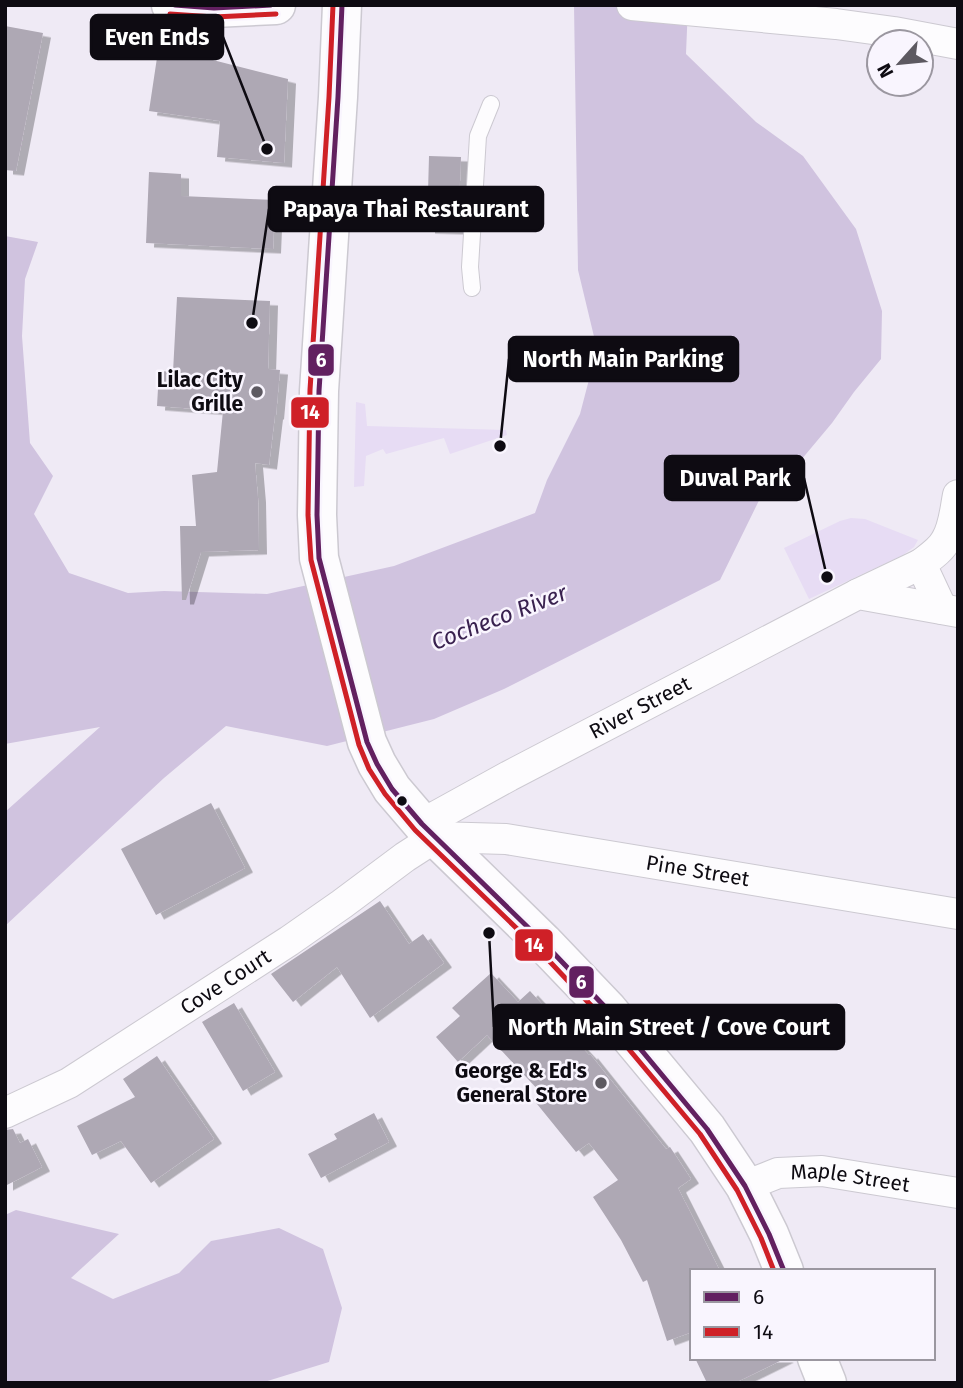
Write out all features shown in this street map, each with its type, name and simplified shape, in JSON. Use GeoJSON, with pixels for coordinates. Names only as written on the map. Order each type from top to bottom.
{"type":"FeatureCollection","features":[{"type":"Feature","properties":{"kind":"main road"},"geometry":{"type":"LineString","coordinates":[[171,5],[214,8],[276,5]]}},
{"type":"Feature","properties":{"kind":"main road"},"geometry":{"type":"LineString","coordinates":[[342,5],[319,391],[317,515],[319,558],[367,742],[392,789],[429,831],[543,942],[608,1010],[707,1129],[745,1186],[783,1269]]}},
{"type":"Feature","properties":{"kind":"main road"},"geometry":{"type":"LineString","coordinates":[[818,1360],[827,1383]]}},
{"type":"Feature","properties":{"kind":"street"},"geometry":{"type":"LineString","coordinates":[[632,5],[836,24],[958,44]]}},
{"type":"Feature","properties":{"kind":"street","name":"River Street"},"geometry":{"type":"LineString","coordinates":[[429,831],[521,769],[921,564],[946,541],[958,495]]}},
{"type":"Feature","properties":{"kind":"street"},"geometry":{"type":"LineString","coordinates":[[921,564],[950,610]]}},
{"type":"Feature","properties":{"kind":"street"},"geometry":{"type":"LineString","coordinates":[[858,594],[950,610]]}},
{"type":"Feature","properties":{"kind":"street","name":"Pine Street"},"geometry":{"type":"LineString","coordinates":[[429,831],[506,839],[958,914]]}},
{"type":"Feature","properties":{"kind":"street","name":"Cove Court"},"geometry":{"type":"LineString","coordinates":[[5,1113],[69,1083],[289,941],[405,858],[429,831]]}},
{"type":"Feature","properties":{"kind":"street","name":"Maple Street"},"geometry":{"type":"LineString","coordinates":[[745,1186],[778,1173],[822,1171],[958,1193]]}},
{"type":"Feature","properties":{"kind":"lane"},"geometry":{"type":"LineString","coordinates":[[472,288],[470,267],[478,136],[491,104]]}},
{"type":"Feature","properties":{"kind":"shaded area"},"geometry":{"type":"Polygon","coordinates":[[[356,402],[365,404],[367,426],[506,430],[507,435],[450,454],[444,438],[386,454],[383,449],[366,456],[364,486],[354,487],[356,402]]]}},
{"type":"Feature","properties":{"kind":"shaded area"},"geometry":{"type":"Polygon","coordinates":[[[851,518],[865,519],[918,540],[914,547],[903,555],[809,599],[784,548],[851,518]]]}},
{"type":"Feature","properties":{"kind":"water","name":"Cocheco River"},"geometry":{"type":"Polygon","coordinates":[[[574,5],[688,5],[686,54],[756,122],[803,156],[856,229],[882,311],[881,359],[796,466],[771,476],[720,580],[504,689],[434,719],[327,746],[226,726],[164,778],[5,926],[5,812],[100,727],[5,744],[5,236],[38,242],[25,279],[22,336],[30,443],[53,476],[34,514],[69,573],[128,593],[164,591],[267,594],[394,566],[535,513],[547,480],[580,414],[597,349],[578,270],[574,5]]]}},
{"type":"Feature","properties":{"kind":"water"},"geometry":{"type":"Polygon","coordinates":[[[16,1210],[119,1234],[71,1278],[113,1299],[179,1273],[211,1241],[279,1228],[323,1249],[342,1308],[329,1362],[261,1383],[5,1383],[5,1215],[16,1210]]]}},
{"type":"Feature","properties":{"kind":"building"},"geometry":{"type":"Polygon","coordinates":[[[5,26],[43,33],[16,171],[5,170],[5,26]]]}},
{"type":"Feature","properties":{"kind":"building"},"geometry":{"type":"Polygon","coordinates":[[[158,51],[201,57],[288,79],[284,163],[217,157],[220,121],[149,111],[158,51]]]}},
{"type":"Feature","properties":{"kind":"building"},"geometry":{"type":"Polygon","coordinates":[[[429,156],[461,157],[458,230],[427,229],[429,156]]]}},
{"type":"Feature","properties":{"kind":"building"},"geometry":{"type":"Polygon","coordinates":[[[149,172],[181,174],[181,196],[275,200],[273,249],[146,243],[149,172]]]}},
{"type":"Feature","properties":{"kind":"building"},"geometry":{"type":"Polygon","coordinates":[[[177,297],[270,301],[268,369],[280,370],[269,465],[255,463],[259,550],[201,552],[186,600],[182,600],[180,526],[196,526],[192,475],[217,472],[223,411],[157,406],[159,371],[173,372],[177,297]]]}},
{"type":"Feature","properties":{"kind":"building"},"geometry":{"type":"Polygon","coordinates":[[[211,803],[245,868],[156,915],[121,849],[211,803]]]}},
{"type":"Feature","properties":{"kind":"building"},"geometry":{"type":"Polygon","coordinates":[[[380,901],[409,944],[423,934],[444,963],[370,1018],[337,967],[293,1002],[271,974],[380,901]]]}},
{"type":"Feature","properties":{"kind":"building"},"geometry":{"type":"Polygon","coordinates":[[[491,973],[518,1002],[530,991],[590,1054],[666,1149],[670,1147],[691,1179],[678,1188],[719,1269],[690,1269],[690,1333],[667,1341],[647,1280],[643,1282],[621,1240],[593,1197],[618,1180],[589,1143],[576,1152],[533,1099],[541,1093],[487,1035],[458,1062],[436,1037],[460,1016],[452,1008],[491,973]]]}},
{"type":"Feature","properties":{"kind":"building"},"geometry":{"type":"Polygon","coordinates":[[[234,1003],[275,1072],[243,1091],[202,1022],[234,1003]]]}},
{"type":"Feature","properties":{"kind":"building"},"geometry":{"type":"Polygon","coordinates":[[[157,1056],[214,1139],[151,1183],[121,1141],[92,1155],[77,1126],[135,1097],[123,1079],[157,1056]]]}},
{"type":"Feature","properties":{"kind":"building"},"geometry":{"type":"Polygon","coordinates":[[[374,1113],[389,1142],[321,1178],[308,1154],[337,1139],[334,1134],[374,1113]]]}},
{"type":"Feature","properties":{"kind":"building"},"geometry":{"type":"Polygon","coordinates":[[[13,1129],[20,1143],[28,1139],[42,1167],[5,1186],[5,1130],[13,1129]]]}},
{"type":"Feature","properties":{"kind":"building"},"geometry":{"type":"Polygon","coordinates":[[[696,1360],[782,1360],[735,1383],[707,1383],[696,1360]]]}},
{"type":"Feature","properties":{"kind":"transit line","name":"6"},"geometry":{"type":"LineString","coordinates":[[175,5],[214,8],[271,5]]}},
{"type":"Feature","properties":{"kind":"transit line","name":"14"},"geometry":{"type":"LineString","coordinates":[[333,5],[310,390],[308,515],[311,560],[359,745],[369,769],[385,794],[415,830],[537,948],[601,1016],[700,1134],[737,1190],[773,1269]]}},
{"type":"Feature","properties":{"kind":"transit line","name":"6"},"geometry":{"type":"LineString","coordinates":[[342,5],[319,391],[317,515],[319,558],[367,742],[392,789],[422,824],[543,942],[608,1010],[707,1129],[745,1186],[783,1269]]}},
{"type":"Feature","properties":{"kind":"transit line","name":"14"},"geometry":{"type":"LineString","coordinates":[[170,14],[214,17],[276,14]]}},
{"type":"Feature","properties":{"kind":"place","name":"Even Ends"},"geometry":{"type":"Point","coordinates":[267,149]}},
{"type":"Feature","properties":{"kind":"place","name":"Papaya Thai Restaurant"},"geometry":{"type":"Point","coordinates":[252,323]}},
{"type":"Feature","properties":{"kind":"place","name":"Lilac City Grille"},"geometry":{"type":"Point","coordinates":[257,392]}},
{"type":"Feature","properties":{"kind":"place","name":"North Main Parking"},"geometry":{"type":"Point","coordinates":[500,446]}},
{"type":"Feature","properties":{"kind":"place","name":"Duval Park"},"geometry":{"type":"Point","coordinates":[827,577]}},
{"type":"Feature","properties":{"kind":"place","name":"North Main Street / Cove Court"},"geometry":{"type":"Point","coordinates":[489,933]}},
{"type":"Feature","properties":{"kind":"place","name":"George & Ed's General Store"},"geometry":{"type":"Point","coordinates":[601,1083]}}]}
